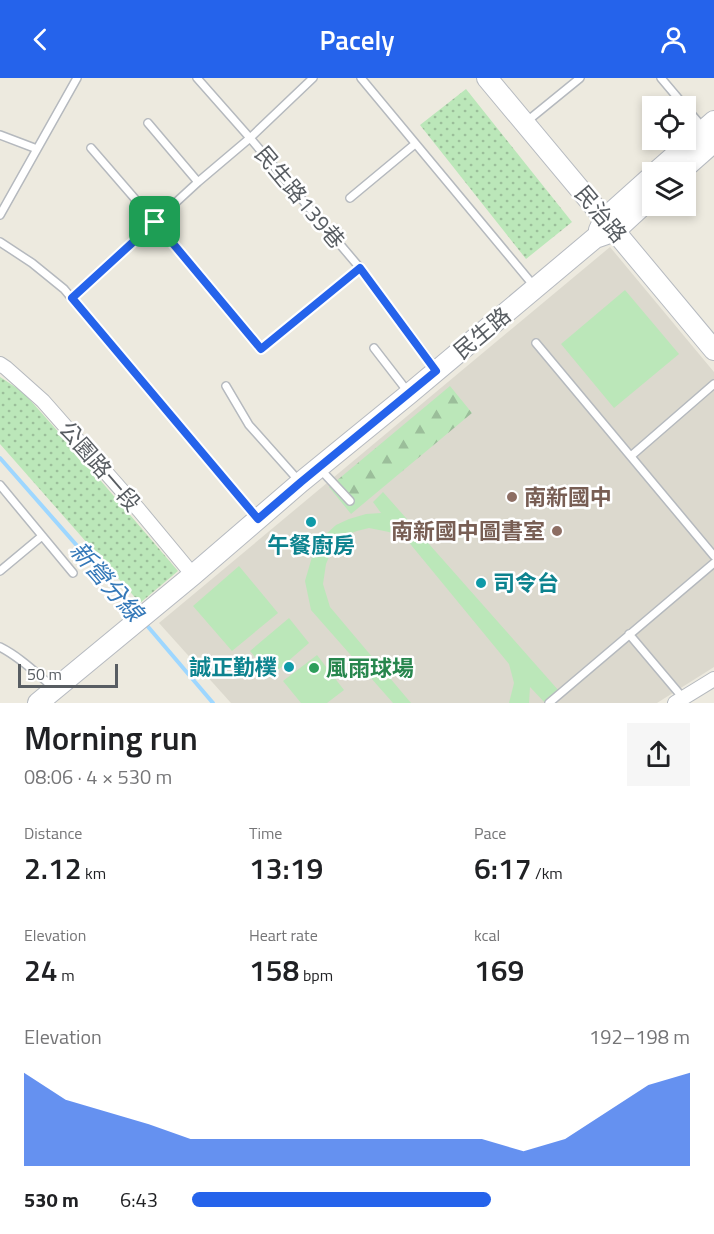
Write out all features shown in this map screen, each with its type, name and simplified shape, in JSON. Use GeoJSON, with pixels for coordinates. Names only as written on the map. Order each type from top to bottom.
{"type":"FeatureCollection","features":[{"type":"Feature","properties":{"kind":"street","name":"民治路"},"geometry":{"type":"LineString","coordinates":[[487,78],[714,350]]}},
{"type":"Feature","properties":{"kind":"street"},"geometry":{"type":"LineString","coordinates":[[670,162],[712,133]]}},
{"type":"Feature","properties":{"kind":"street"},"geometry":{"type":"LineString","coordinates":[[688,162],[712,133]]}},
{"type":"Feature","properties":{"kind":"street","name":"民生路"},"geometry":{"type":"LineString","coordinates":[[610,225],[642,188]]}},
{"type":"Feature","properties":{"kind":"street","name":"民生路"},"geometry":{"type":"LineString","coordinates":[[38,703],[610,225],[642,204]]}},
{"type":"Feature","properties":{"kind":"street","name":"公園路一段"},"geometry":{"type":"LineString","coordinates":[[0,364],[43,401],[140,510],[193,575]]}},
{"type":"Feature","properties":{"kind":"street"},"geometry":{"type":"LineString","coordinates":[[679,701],[714,679]]}},
{"type":"Feature","properties":{"kind":"lane"},"geometry":{"type":"LineString","coordinates":[[0,215],[77,78]]}},
{"type":"Feature","properties":{"kind":"lane","name":"民生路139巷"},"geometry":{"type":"LineString","coordinates":[[197,78],[360,268],[436,371]]}},
{"type":"Feature","properties":{"kind":"lane"},"geometry":{"type":"LineString","coordinates":[[72,298],[198,182],[250,138],[313,78]]}},
{"type":"Feature","properties":{"kind":"lane"},"geometry":{"type":"LineString","coordinates":[[361,78],[535,288]]}},
{"type":"Feature","properties":{"kind":"lane"},"geometry":{"type":"LineString","coordinates":[[525,123],[580,78]]}},
{"type":"Feature","properties":{"kind":"lane"},"geometry":{"type":"LineString","coordinates":[[661,78],[712,133]]}},
{"type":"Feature","properties":{"kind":"lane"},"geometry":{"type":"LineString","coordinates":[[148,123],[198,182]]}},
{"type":"Feature","properties":{"kind":"lane"},"geometry":{"type":"LineString","coordinates":[[0,135],[37,149]]}},
{"type":"Feature","properties":{"kind":"lane"},"geometry":{"type":"LineString","coordinates":[[350,198],[415,144]]}},
{"type":"Feature","properties":{"kind":"lane"},"geometry":{"type":"LineString","coordinates":[[91,148],[261,349],[360,268]]}},
{"type":"Feature","properties":{"kind":"lane"},"geometry":{"type":"LineString","coordinates":[[0,242],[33,263],[72,298],[258,519]]}},
{"type":"Feature","properties":{"kind":"lane"},"geometry":{"type":"LineString","coordinates":[[536,343],[714,556]]}},
{"type":"Feature","properties":{"kind":"lane"},"geometry":{"type":"LineString","coordinates":[[374,348],[409,394]]}},
{"type":"Feature","properties":{"kind":"lane"},"geometry":{"type":"LineString","coordinates":[[631,456],[714,384]]}},
{"type":"Feature","properties":{"kind":"lane"},"geometry":{"type":"LineString","coordinates":[[226,386],[249,425],[301,482]]}},
{"type":"Feature","properties":{"kind":"lane"},"geometry":{"type":"LineString","coordinates":[[319,467],[350,501]]}},
{"type":"Feature","properties":{"kind":"lane"},"geometry":{"type":"LineString","coordinates":[[0,485],[73,573]]}},
{"type":"Feature","properties":{"kind":"lane"},"geometry":{"type":"LineString","coordinates":[[0,571],[42,536]]}},
{"type":"Feature","properties":{"kind":"lane"},"geometry":{"type":"LineString","coordinates":[[549,703],[714,563]]}},
{"type":"Feature","properties":{"kind":"lane"},"geometry":{"type":"LineString","coordinates":[[629,634],[679,701]]}},
{"type":"Feature","properties":{"kind":"lane"},"geometry":{"type":"LineString","coordinates":[[0,647],[26,664],[55,689]]}},
{"type":"Feature","properties":{"kind":"shaded area","name":"南新國中"},"geometry":{"type":"Polygon","coordinates":[[[610,247],[714,372],[714,667],[657,703],[231,703],[159,623],[610,247]]]}},
{"type":"Feature","properties":{"kind":"green space"},"geometry":{"type":"Polygon","coordinates":[[[466,89],[572,222],[526,259],[420,125],[466,89]]]}},
{"type":"Feature","properties":{"kind":"green space"},"geometry":{"type":"Polygon","coordinates":[[[625,290],[679,354],[614,408],[561,344],[625,290]]]}},
{"type":"Feature","properties":{"kind":"green space"},"geometry":{"type":"Polygon","coordinates":[[[0,377],[23,392],[178,571],[140,603],[0,444],[0,377]]]}},
{"type":"Feature","properties":{"kind":"green space"},"geometry":{"type":"Polygon","coordinates":[[[450,386],[472,413],[351,514],[329,487],[450,386]]]}},
{"type":"Feature","properties":{"kind":"green space"},"geometry":{"type":"Polygon","coordinates":[[[383,492],[559,691],[545,703],[530,687],[529,703],[509,703],[514,683],[509,664],[407,540],[389,532],[369,528],[341,537],[326,564],[323,584],[330,607],[411,703],[393,703],[311,610],[305,581],[314,550],[336,525],[366,514],[381,513],[373,502],[383,492]]]}},
{"type":"Feature","properties":{"kind":"green space"},"geometry":{"type":"Polygon","coordinates":[[[239,566],[278,613],[232,651],[193,606],[239,566]]]}},
{"type":"Feature","properties":{"kind":"green space"},"geometry":{"type":"Polygon","coordinates":[[[289,618],[309,643],[271,676],[250,651],[289,618]]]}},
{"type":"Feature","properties":{"kind":"green space","name":"風雨球場"},"geometry":{"type":"Polygon","coordinates":[[[317,655],[344,690],[327,703],[301,703],[283,681],[317,655]]]}},
{"type":"Feature","properties":{"kind":"waterway","name":"新營分線"},"geometry":{"type":"LineString","coordinates":[[0,458],[137,614]]}},
{"type":"Feature","properties":{"kind":"waterway","name":"新營分線"},"geometry":{"type":"LineString","coordinates":[[144,622],[213,703]]}},
{"type":"Feature","properties":{"kind":"place","name":"南新國中"},"geometry":{"type":"Point","coordinates":[512,497]}},
{"type":"Feature","properties":{"kind":"place","name":"午餐廚房"},"geometry":{"type":"Point","coordinates":[311,522]}},
{"type":"Feature","properties":{"kind":"place","name":"南新國中圖書室"},"geometry":{"type":"Point","coordinates":[557,531]}},
{"type":"Feature","properties":{"kind":"place","name":"司令台"},"geometry":{"type":"Point","coordinates":[481,583]}},
{"type":"Feature","properties":{"kind":"place","name":"誠正勤樸"},"geometry":{"type":"Point","coordinates":[289,667]}},
{"type":"Feature","properties":{"kind":"place","name":"風雨球場"},"geometry":{"type":"Point","coordinates":[314,668]}},
{"type":"Feature","properties":{"kind":"route"},"geometry":{"type":"LineString","coordinates":[[155,222],[261,349],[360,268],[436,371],[258,519],[72,298],[155,222]]}}]}
